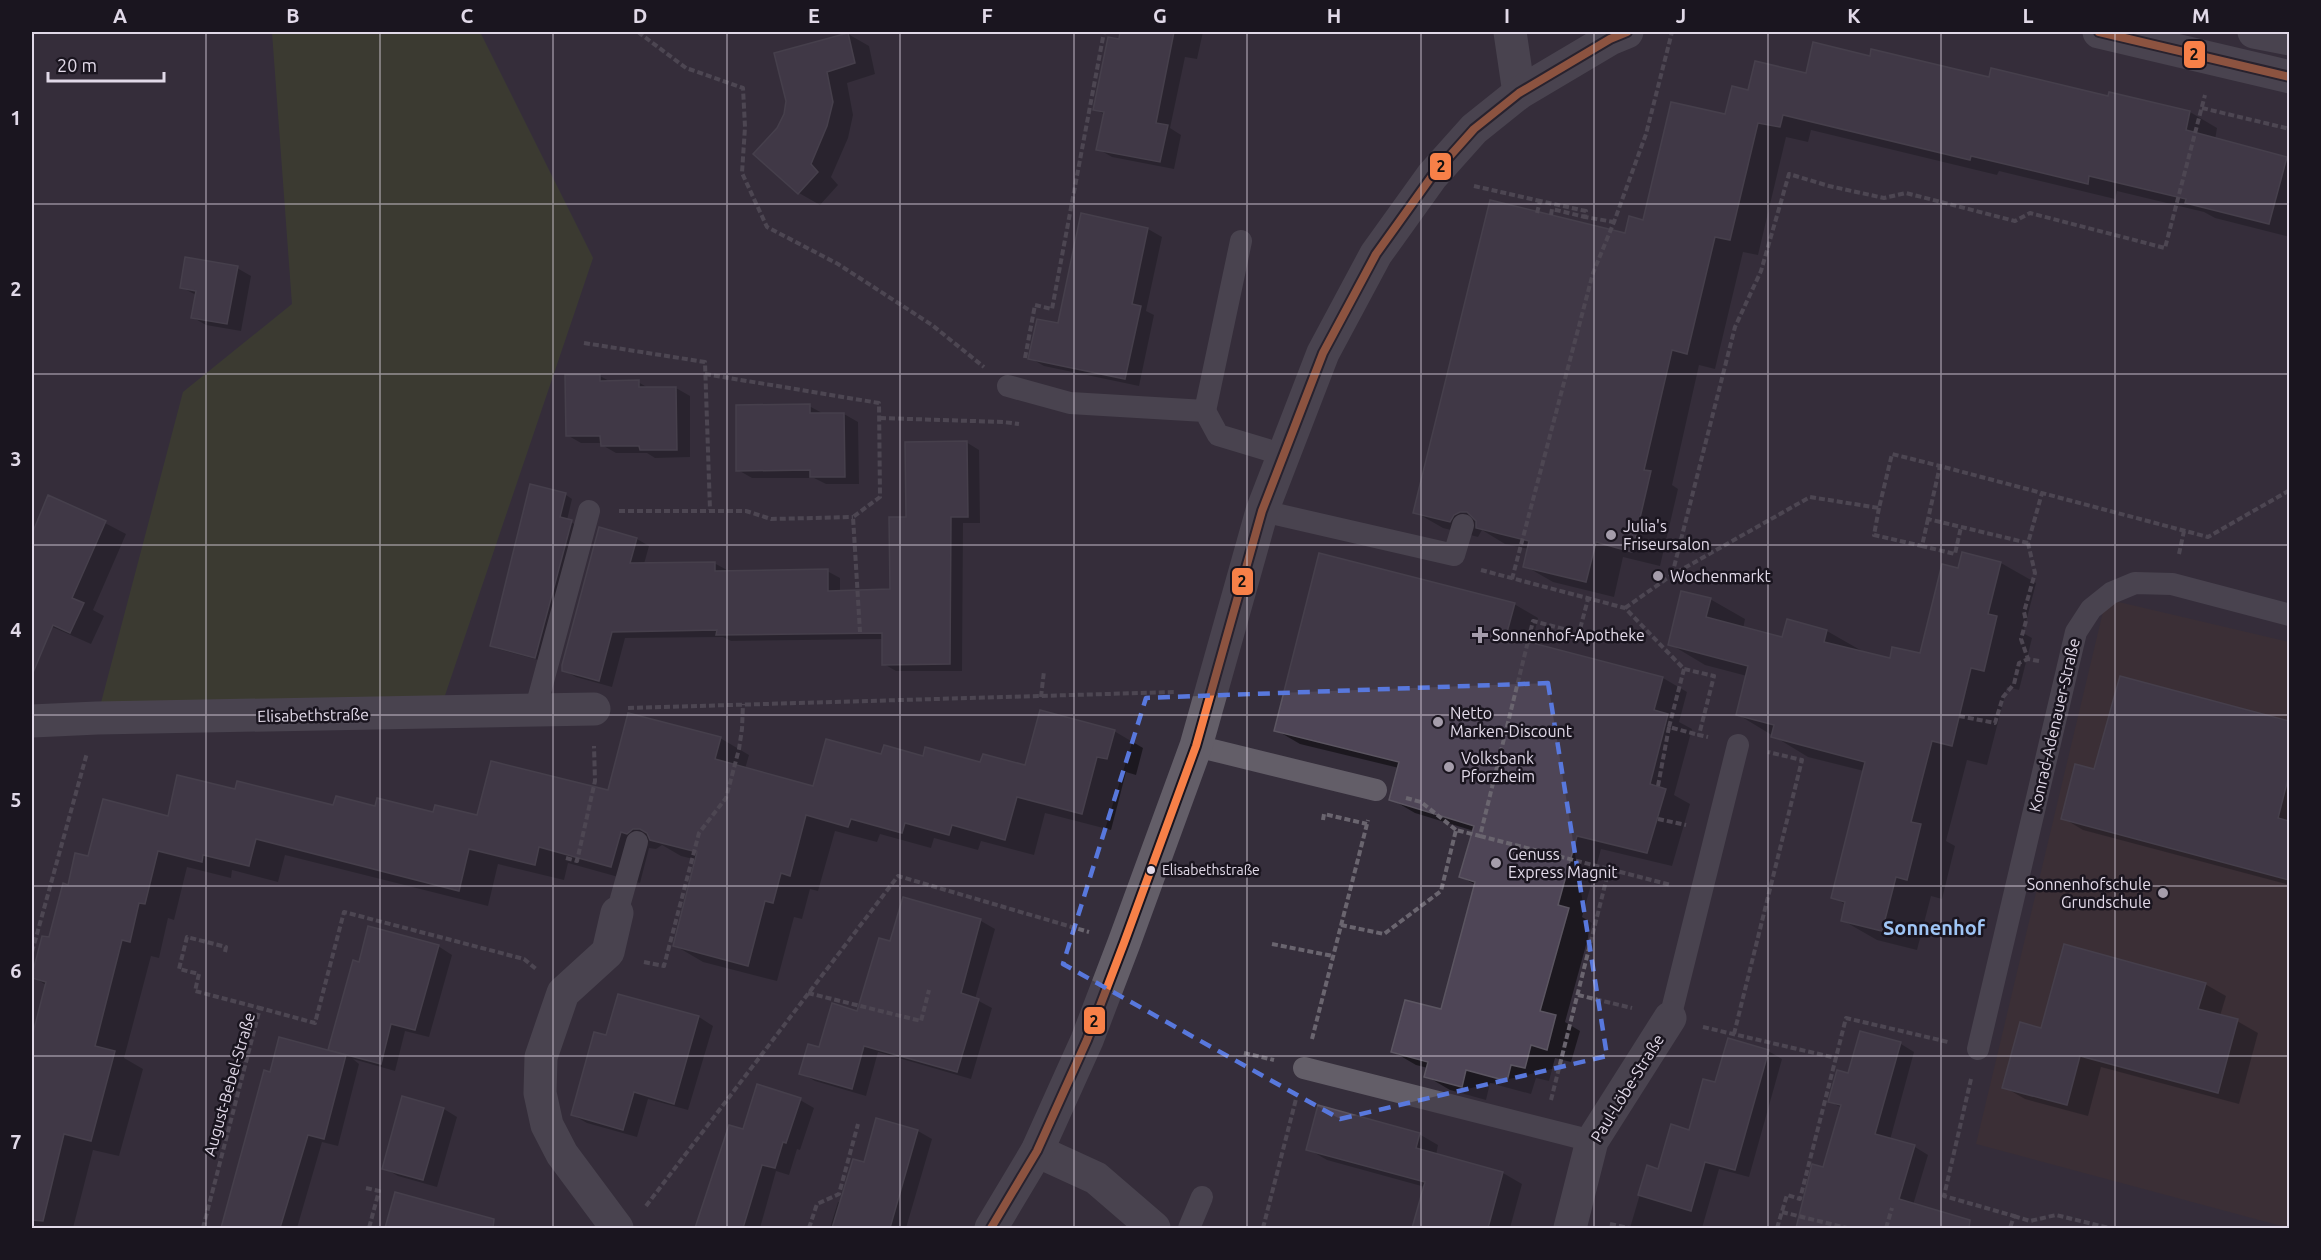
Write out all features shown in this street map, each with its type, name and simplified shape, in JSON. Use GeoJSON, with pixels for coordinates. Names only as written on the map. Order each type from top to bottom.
{"type":"FeatureCollection","features":[{"type":"Feature","properties":{"kind":"street"},"geometry":{"type":"LineString","coordinates":[[1509,32],[1519,93]]}},
{"type":"Feature","properties":{"kind":"street"},"geometry":{"type":"LineString","coordinates":[[2099,32],[2289,77]]}},
{"type":"Feature","properties":{"kind":"street"},"geometry":{"type":"LineString","coordinates":[[2254,32],[2289,39]]}},
{"type":"Feature","properties":{"kind":"street"},"geometry":{"type":"LineString","coordinates":[[991,1228],[1037,1150],[1087,1040],[1196,746],[1262,511],[1323,353],[1376,254],[1432,176],[1474,129],[1519,93],[1614,34]]}},
{"type":"Feature","properties":{"kind":"street","name":"Elisabethstraße"},"geometry":{"type":"LineString","coordinates":[[32,721],[594,709]]}},
{"type":"Feature","properties":{"kind":"street"},"geometry":{"type":"LineString","coordinates":[[615,1226],[562,1154],[548,1125],[540,1094],[541,1058],[563,993],[608,952],[617,914]]}},
{"type":"Feature","properties":{"kind":"street","name":"Paul-Löbe-Straße"},"geometry":{"type":"LineString","coordinates":[[1570,1228],[1592,1141],[1670,1018]]}},
{"type":"Feature","properties":{"kind":"street"},"geometry":{"type":"LineString","coordinates":[[1037,1150],[1096,1179],[1154,1228]]}},
{"type":"Feature","properties":{"kind":"lane"},"geometry":{"type":"LineString","coordinates":[[1241,241],[1205,411],[1218,435],[1284,455]]}},
{"type":"Feature","properties":{"kind":"lane"},"geometry":{"type":"LineString","coordinates":[[1008,386],[1070,403],[1205,411]]}},
{"type":"Feature","properties":{"kind":"lane"},"geometry":{"type":"LineString","coordinates":[[535,711],[589,511]]}},
{"type":"Feature","properties":{"kind":"lane"},"geometry":{"type":"LineString","coordinates":[[1262,511],[1454,555],[1463,525]]}},
{"type":"Feature","properties":{"kind":"lane","name":"Konrad-Adenauer-Straße"},"geometry":{"type":"LineString","coordinates":[[1978,1049],[2067,666],[2076,633],[2091,609],[2111,593],[2135,583],[2172,584],[2289,615]]}},
{"type":"Feature","properties":{"kind":"lane"},"geometry":{"type":"LineString","coordinates":[[1670,1018],[1738,745]]}},
{"type":"Feature","properties":{"kind":"lane"},"geometry":{"type":"LineString","coordinates":[[1196,746],[1376,790]]}},
{"type":"Feature","properties":{"kind":"lane"},"geometry":{"type":"LineString","coordinates":[[617,914],[637,842]]}},
{"type":"Feature","properties":{"kind":"lane"},"geometry":{"type":"LineString","coordinates":[[1294,1065],[1592,1141]]}},
{"type":"Feature","properties":{"kind":"lane"},"geometry":{"type":"LineString","coordinates":[[1190,1228],[1202,1197]]}},
{"type":"Feature","properties":{"kind":"path"},"geometry":{"type":"LineString","coordinates":[[638,32],[686,68],[743,88],[746,127],[742,173],[767,227],[838,264],[923,319],[1008,386]]}},
{"type":"Feature","properties":{"kind":"path"},"geometry":{"type":"LineString","coordinates":[[1024,358],[1035,305],[1052,309],[1104,32]]}},
{"type":"Feature","properties":{"kind":"path"},"geometry":{"type":"LineString","coordinates":[[1512,579],[1593,273],[1646,134],[1672,32]]}},
{"type":"Feature","properties":{"kind":"path"},"geometry":{"type":"LineString","coordinates":[[1672,575],[1735,327],[1761,271],[1789,174],[1829,186],[1884,198],[1906,194],[2014,221],[2030,213],[2165,248],[2215,59]]}},
{"type":"Feature","properties":{"kind":"path"},"geometry":{"type":"LineString","coordinates":[[2202,108],[2289,129]]}},
{"type":"Feature","properties":{"kind":"path"},"geometry":{"type":"LineString","coordinates":[[1432,176],[1586,211],[1585,217]]}},
{"type":"Feature","properties":{"kind":"path"},"geometry":{"type":"LineString","coordinates":[[1537,213],[1540,201]]}},
{"type":"Feature","properties":{"kind":"path"},"geometry":{"type":"LineString","coordinates":[[1551,215],[1552,209],[1614,222]]}},
{"type":"Feature","properties":{"kind":"path"},"geometry":{"type":"LineString","coordinates":[[584,343],[705,362],[710,510]]}},
{"type":"Feature","properties":{"kind":"path"},"geometry":{"type":"LineString","coordinates":[[633,511],[746,511],[771,519],[853,518],[880,497],[879,403],[705,374]]}},
{"type":"Feature","properties":{"kind":"path"},"geometry":{"type":"LineString","coordinates":[[880,417],[1003,422]]}},
{"type":"Feature","properties":{"kind":"path"},"geometry":{"type":"LineString","coordinates":[[1961,527],[1955,554],[1874,535],[1892,454],[2208,537],[2289,490]]}},
{"type":"Feature","properties":{"kind":"path"},"geometry":{"type":"LineString","coordinates":[[1922,546],[1940,466]]}},
{"type":"Feature","properties":{"kind":"path"},"geometry":{"type":"LineString","coordinates":[[2028,659],[2022,639],[2026,621],[2024,612],[2035,573],[2028,543],[2042,493]]}},
{"type":"Feature","properties":{"kind":"path"},"geometry":{"type":"LineString","coordinates":[[1625,608],[1672,575],[1810,497],[1879,508]]}},
{"type":"Feature","properties":{"kind":"path"},"geometry":{"type":"LineString","coordinates":[[853,518],[860,632]]}},
{"type":"Feature","properties":{"kind":"path"},"geometry":{"type":"LineString","coordinates":[[1928,519],[2028,543]]}},
{"type":"Feature","properties":{"kind":"path"},"geometry":{"type":"LineString","coordinates":[[1454,555],[1476,569],[1625,608],[1684,669],[1714,676],[1699,735]]}},
{"type":"Feature","properties":{"kind":"path"},"geometry":{"type":"LineString","coordinates":[[1480,836],[1533,621],[1580,633],[1588,599]]}},
{"type":"Feature","properties":{"kind":"path"},"geometry":{"type":"LineString","coordinates":[[1959,716],[1995,723],[2002,697],[2014,684],[2019,663],[2028,659],[2067,666]]}},
{"type":"Feature","properties":{"kind":"path"},"geometry":{"type":"LineString","coordinates":[[1658,786],[1684,669]]}},
{"type":"Feature","properties":{"kind":"path"},"geometry":{"type":"LineString","coordinates":[[1041,697],[1044,672]]}},
{"type":"Feature","properties":{"kind":"path"},"geometry":{"type":"LineString","coordinates":[[630,708],[1174,692],[1208,699]]}},
{"type":"Feature","properties":{"kind":"path"},"geometry":{"type":"LineString","coordinates":[[640,961],[664,966],[672,928],[699,833],[726,798],[739,749],[743,704]]}},
{"type":"Feature","properties":{"kind":"path"},"geometry":{"type":"LineString","coordinates":[[32,952],[97,718]]}},
{"type":"Feature","properties":{"kind":"path"},"geometry":{"type":"LineString","coordinates":[[1670,727],[1802,760],[1734,1034]]}},
{"type":"Feature","properties":{"kind":"path"},"geometry":{"type":"LineString","coordinates":[[566,858],[577,861],[594,781]]}},
{"type":"Feature","properties":{"kind":"path"},"geometry":{"type":"LineString","coordinates":[[1263,1228],[1294,1065],[1333,956],[1376,790],[1421,802],[1456,830],[1701,892]]}},
{"type":"Feature","properties":{"kind":"path"},"geometry":{"type":"LineString","coordinates":[[1323,820],[1324,814],[1367,824]]}},
{"type":"Feature","properties":{"kind":"path"},"geometry":{"type":"LineString","coordinates":[[1341,925],[1383,934],[1441,891],[1456,830]]}},
{"type":"Feature","properties":{"kind":"path"},"geometry":{"type":"LineString","coordinates":[[1544,1130],[1609,869]]}},
{"type":"Feature","properties":{"kind":"path"},"geometry":{"type":"LineString","coordinates":[[615,1226],[638,1216],[898,876],[1124,942]]}},
{"type":"Feature","properties":{"kind":"path","name":"August-Bebel-Straße"},"geometry":{"type":"LineString","coordinates":[[203,1228],[260,1008],[315,1023],[344,912],[524,959]]}},
{"type":"Feature","properties":{"kind":"path"},"geometry":{"type":"LineString","coordinates":[[225,952],[226,947],[187,937],[179,969],[199,974],[195,991],[260,1008]]}},
{"type":"Feature","properties":{"kind":"path"},"geometry":{"type":"LineString","coordinates":[[1272,944],[1333,956]]}},
{"type":"Feature","properties":{"kind":"path"},"geometry":{"type":"LineString","coordinates":[[808,993],[921,1021],[929,990]]}},
{"type":"Feature","properties":{"kind":"path"},"geometry":{"type":"LineString","coordinates":[[1778,1228],[1787,1195],[1800,1199],[1846,1018],[1978,1049],[1944,1196],[2030,1221],[2056,1215],[2109,1228]]}},
{"type":"Feature","properties":{"kind":"path"},"geometry":{"type":"LineString","coordinates":[[1744,1037],[1836,1058]]}},
{"type":"Feature","properties":{"kind":"path"},"geometry":{"type":"LineString","coordinates":[[1244,1053],[1294,1065]]}},
{"type":"Feature","properties":{"kind":"path"},"geometry":{"type":"LineString","coordinates":[[809,1228],[817,1204],[839,1194],[858,1124]]}},
{"type":"Feature","properties":{"kind":"path"},"geometry":{"type":"LineString","coordinates":[[366,1188],[379,1191],[369,1228]]}},
{"type":"Feature","properties":{"kind":"path"},"geometry":{"type":"LineString","coordinates":[[1886,1228],[1892,1208]]}},
{"type":"Feature","properties":{"kind":"path"},"geometry":{"type":"LineString","coordinates":[[1782,1212],[1846,1228]]}},
{"type":"Feature","properties":{"kind":"path"},"geometry":{"type":"LineString","coordinates":[[2010,1228],[2014,1216]]}},
{"type":"Feature","properties":{"kind":"highlighted area"},"geometry":{"type":"Polygon","coordinates":[[[1548,683],[1607,1056],[1340,1119],[1063,964],[1146,698],[1548,683]]]}},
{"type":"Feature","properties":{"kind":"shaded area","name":"Sonnenhofschule Grundschule"},"geometry":{"type":"Polygon","coordinates":[[[2106,599],[2289,642],[2289,1228],[1976,1144],[2106,599]]]}},
{"type":"Feature","properties":{"kind":"green space"},"geometry":{"type":"Polygon","coordinates":[[[272,32],[480,32],[593,258],[439,713],[97,718],[183,392],[292,304],[272,32]]]}},
{"type":"Feature","properties":{"kind":"building"},"geometry":{"type":"Polygon","coordinates":[[[1120,32],[1174,32],[1156,123],[1168,125],[1160,162],[1096,150],[1104,112],[1093,110],[1108,37],[1119,39],[1120,32]]]}},
{"type":"Feature","properties":{"kind":"building"},"geometry":{"type":"Polygon","coordinates":[[[848,33],[855,63],[827,72],[833,102],[827,126],[811,164],[818,172],[798,194],[753,154],[777,128],[784,114],[786,101],[774,53],[848,33]]]}},
{"type":"Feature","properties":{"kind":"building"},"geometry":{"type":"Polygon","coordinates":[[[1813,42],[1870,56],[1871,49],[1989,77],[1991,68],[2108,96],[2109,92],[2190,111],[2186,130],[2287,157],[2269,224],[2185,203],[2186,199],[2089,176],[2088,184],[1971,156],[1970,160],[1783,115],[1780,127],[1758,123],[1730,240],[1715,237],[1687,354],[1672,350],[1644,470],[1651,471],[1632,552],[1596,542],[1586,582],[1523,567],[1529,541],[1476,528],[1476,521],[1467,512],[1454,515],[1450,522],[1413,513],[1490,200],[1625,233],[1629,216],[1643,220],[1671,102],[1725,114],[1732,86],[1748,90],[1755,61],[1806,73],[1813,42]]]}},
{"type":"Feature","properties":{"kind":"building"},"geometry":{"type":"Polygon","coordinates":[[[1081,213],[1148,228],[1132,304],[1141,306],[1125,379],[1028,359],[1037,319],[1058,323],[1081,213]]]}},
{"type":"Feature","properties":{"kind":"building"},"geometry":{"type":"Polygon","coordinates":[[[185,257],[238,266],[227,324],[191,318],[196,291],[180,288],[185,257]]]}},
{"type":"Feature","properties":{"kind":"building"},"geometry":{"type":"Polygon","coordinates":[[[565,375],[600,375],[600,381],[639,380],[639,387],[676,387],[677,450],[640,450],[639,446],[601,446],[600,436],[566,436],[565,375]]]}},
{"type":"Feature","properties":{"kind":"building"},"geometry":{"type":"Polygon","coordinates":[[[810,404],[810,413],[844,413],[845,477],[810,477],[810,470],[736,471],[736,405],[810,404]]]}},
{"type":"Feature","properties":{"kind":"building"},"geometry":{"type":"Polygon","coordinates":[[[967,441],[968,517],[951,517],[950,664],[882,665],[882,633],[716,635],[717,630],[612,632],[599,681],[562,671],[599,527],[637,538],[630,563],[715,562],[715,571],[828,569],[828,591],[890,589],[889,517],[906,517],[905,442],[967,441]]]}},
{"type":"Feature","properties":{"kind":"building"},"geometry":{"type":"Polygon","coordinates":[[[530,484],[566,493],[560,517],[572,520],[535,658],[490,646],[530,484]]]}},
{"type":"Feature","properties":{"kind":"building"},"geometry":{"type":"Polygon","coordinates":[[[48,495],[106,521],[72,598],[84,603],[70,633],[53,625],[32,675],[32,534],[48,495]]]}},
{"type":"Feature","properties":{"kind":"building"},"geometry":{"type":"Polygon","coordinates":[[[1962,552],[2001,562],[1988,614],[1997,616],[1984,671],[1971,668],[1952,746],[1932,741],[1911,822],[1921,824],[1907,880],[1896,877],[1882,931],[1841,921],[1845,902],[1831,898],[1865,762],[1771,737],[1774,725],[1736,715],[1748,666],[1668,645],[1681,591],[1711,598],[1706,617],[1782,637],[1787,619],[1827,630],[1824,642],[1890,658],[1892,647],[1920,653],[1942,564],[1958,568],[1962,552]]]}},
{"type":"Feature","properties":{"kind":"building"},"geometry":{"type":"Polygon","coordinates":[[[1319,553],[1515,603],[1506,636],[1663,677],[1654,710],[1668,714],[1650,784],[1666,789],[1647,853],[1577,836],[1558,905],[1569,908],[1540,1011],[1556,1015],[1547,1050],[1531,1045],[1525,1068],[1511,1065],[1507,1081],[1466,1070],[1462,1087],[1424,1077],[1428,1062],[1391,1052],[1405,1000],[1441,1009],[1475,882],[1459,877],[1474,826],[1389,800],[1399,762],[1274,731],[1319,553]]]}},
{"type":"Feature","properties":{"kind":"building"},"geometry":{"type":"Polygon","coordinates":[[[2120,676],[2289,721],[2289,775],[2278,818],[2289,821],[2289,880],[2061,819],[2075,764],[2094,769],[2120,676]]]}},
{"type":"Feature","properties":{"kind":"building"},"geometry":{"type":"Polygon","coordinates":[[[1040,710],[1115,730],[1107,759],[1097,757],[1082,814],[1017,797],[1005,840],[952,825],[949,835],[905,823],[902,833],[851,819],[848,827],[806,815],[790,876],[781,873],[773,903],[765,901],[748,966],[673,946],[697,852],[650,840],[647,833],[640,829],[633,829],[627,834],[621,832],[611,867],[539,847],[535,865],[469,849],[459,891],[256,839],[249,866],[203,855],[202,862],[158,851],[145,904],[139,903],[130,942],[122,940],[95,1046],[115,1051],[91,1141],[64,1134],[43,1221],[32,1220],[32,1037],[46,982],[32,978],[32,975],[42,936],[49,937],[63,883],[68,885],[75,853],[88,856],[103,799],[168,816],[177,775],[235,789],[237,781],[333,805],[336,796],[375,806],[377,798],[433,812],[435,805],[477,815],[491,761],[608,790],[628,713],[721,737],[715,759],[813,786],[826,739],[881,754],[884,745],[923,756],[925,747],[980,762],[983,754],[1025,765],[1040,710]]]}},
{"type":"Feature","properties":{"kind":"building"},"geometry":{"type":"Polygon","coordinates":[[[903,897],[981,919],[961,993],[979,999],[957,1072],[864,1046],[852,1089],[799,1074],[808,1044],[819,1047],[832,1003],[857,1011],[879,938],[890,941],[903,897]]]}},
{"type":"Feature","properties":{"kind":"building"},"geometry":{"type":"Polygon","coordinates":[[[368,926],[439,945],[415,1030],[391,1024],[381,1064],[328,1050],[353,960],[359,962],[368,926]]]}},
{"type":"Feature","properties":{"kind":"building"},"geometry":{"type":"Polygon","coordinates":[[[2064,944],[2206,983],[2198,1009],[2238,1019],[2218,1093],[2080,1056],[2067,1105],[2002,1088],[2020,1022],[2041,1028],[2064,944]]]}},
{"type":"Feature","properties":{"kind":"building"},"geometry":{"type":"Polygon","coordinates":[[[618,994],[699,1016],[674,1104],[634,1092],[623,1130],[571,1115],[594,1032],[606,1035],[618,994]]]}},
{"type":"Feature","properties":{"kind":"building"},"geometry":{"type":"Polygon","coordinates":[[[1860,1031],[1901,1042],[1875,1134],[1915,1145],[1899,1199],[1970,1220],[1969,1228],[1796,1228],[1812,1164],[1823,1167],[1841,1105],[1828,1102],[1837,1070],[1848,1073],[1860,1031]]]}},
{"type":"Feature","properties":{"kind":"building"},"geometry":{"type":"Polygon","coordinates":[[[279,1037],[346,1055],[324,1139],[308,1135],[280,1228],[221,1228],[264,1070],[270,1072],[279,1037]]]}},
{"type":"Feature","properties":{"kind":"building"},"geometry":{"type":"Polygon","coordinates":[[[1728,1038],[1769,1050],[1735,1170],[1705,1162],[1691,1211],[1638,1195],[1647,1165],[1658,1169],[1671,1124],[1689,1130],[1703,1079],[1715,1082],[1728,1038]]]}},
{"type":"Feature","properties":{"kind":"building"},"geometry":{"type":"Polygon","coordinates":[[[757,1084],[801,1098],[786,1143],[783,1142],[775,1168],[762,1165],[743,1228],[695,1228],[729,1125],[743,1129],[757,1084]]]}},
{"type":"Feature","properties":{"kind":"building"},"geometry":{"type":"Polygon","coordinates":[[[402,1096],[444,1108],[423,1180],[382,1169],[402,1096]]]}},
{"type":"Feature","properties":{"kind":"building"},"geometry":{"type":"Polygon","coordinates":[[[1318,1105],[1420,1133],[1416,1148],[1503,1172],[1488,1228],[1412,1228],[1425,1182],[1306,1150],[1318,1105]]]}},
{"type":"Feature","properties":{"kind":"building"},"geometry":{"type":"Polygon","coordinates":[[[876,1118],[918,1130],[890,1228],[832,1228],[853,1159],[864,1162],[876,1118]]]}},
{"type":"Feature","properties":{"kind":"building"},"geometry":{"type":"Polygon","coordinates":[[[395,1192],[494,1219],[493,1228],[385,1228],[395,1192]]]}},
{"type":"Feature","properties":{"kind":"transit line","name":"2"},"geometry":{"type":"LineString","coordinates":[[991,1228],[1037,1151],[1087,1040],[1124,943],[1196,746],[1262,511],[1323,353],[1376,254],[1432,176],[1474,129],[1519,93],[1610,39],[1627,32]]}},
{"type":"Feature","properties":{"kind":"transit line","name":"2"},"geometry":{"type":"LineString","coordinates":[[2099,32],[2290,77]]}},
{"type":"Feature","properties":{"kind":"place","name":"Julia's Friseursalon"},"geometry":{"type":"Point","coordinates":[1611,535]}},
{"type":"Feature","properties":{"kind":"place","name":"Wochenmarkt"},"geometry":{"type":"Point","coordinates":[1658,576]}},
{"type":"Feature","properties":{"kind":"place","name":"Sonnenhof-Apotheke"},"geometry":{"type":"Point","coordinates":[1480,635]}},
{"type":"Feature","properties":{"kind":"place","name":"Netto Marken-Discount"},"geometry":{"type":"Point","coordinates":[1438,722]}},
{"type":"Feature","properties":{"kind":"place","name":"Volksbank Pforzheim"},"geometry":{"type":"Point","coordinates":[1449,767]}},
{"type":"Feature","properties":{"kind":"place","name":"Genuss Express Magnit"},"geometry":{"type":"Point","coordinates":[1496,863]}},
{"type":"Feature","properties":{"kind":"place","name":"Elisabethstraße"},"geometry":{"type":"Point","coordinates":[1151,870]}},
{"type":"Feature","properties":{"kind":"place","name":"Sonnenhofschule Grundschule"},"geometry":{"type":"Point","coordinates":[2163,893]}},
{"type":"Feature","properties":{"kind":"district","name":"Sonnenhof"},"geometry":{"type":"Point","coordinates":[1934,927]}}]}
